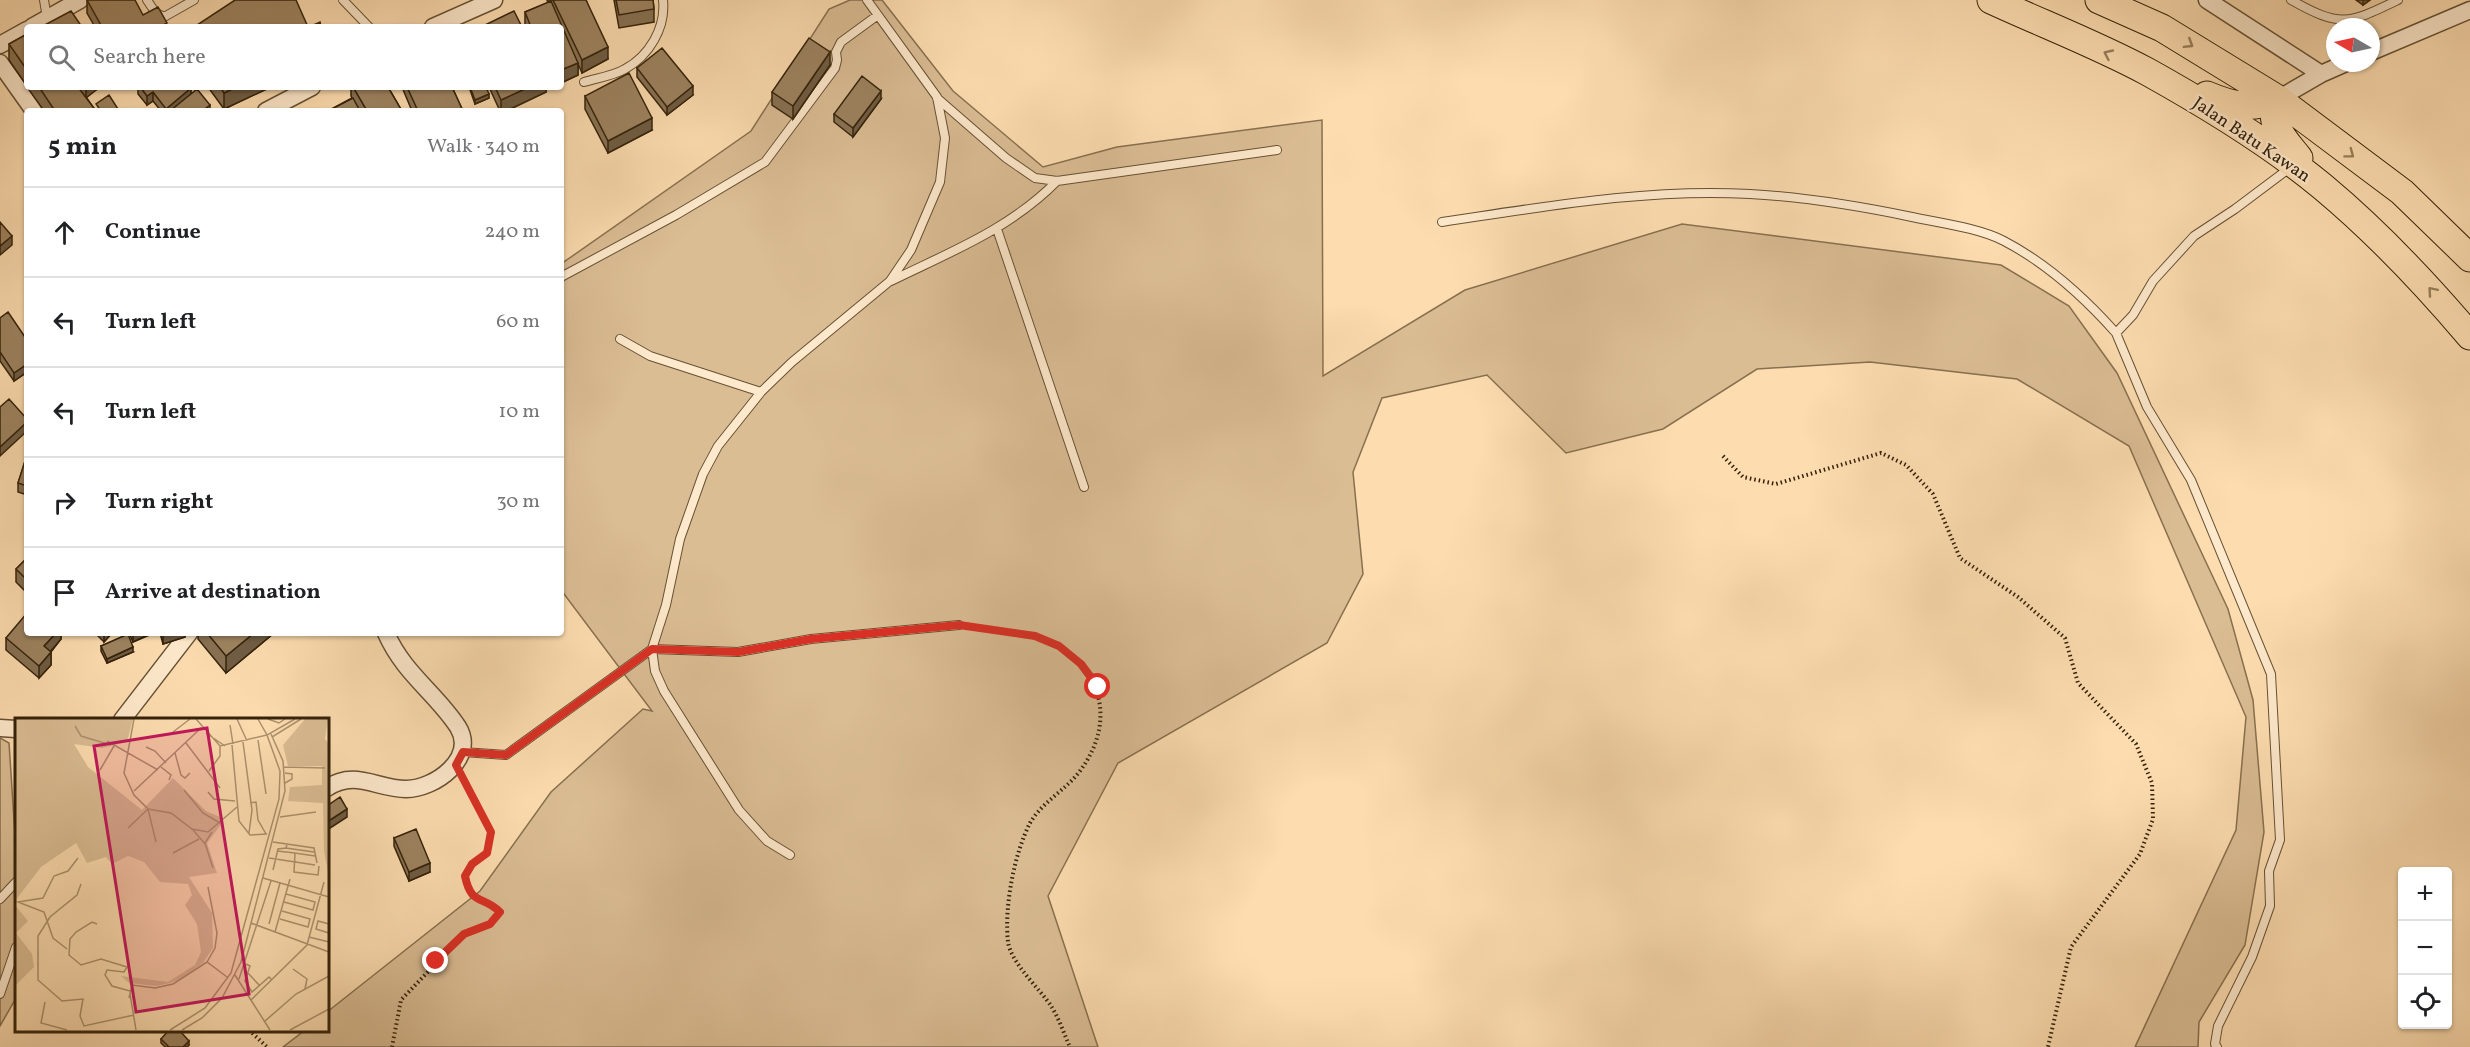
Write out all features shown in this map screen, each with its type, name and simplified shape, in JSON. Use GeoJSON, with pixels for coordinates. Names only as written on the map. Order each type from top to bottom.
{"type":"FeatureCollection","features":[{"type":"Feature","properties":{"kind":"main road","name":"Jalan Batu Kawan"},"geometry":{"type":"LineString","coordinates":[[1991,0],[2147,72],[2253,135],[2323,186],[2390,247],[2470,336]]}},
{"type":"Feature","properties":{"kind":"main road"},"geometry":{"type":"LineString","coordinates":[[2099,0],[2162,28],[2278,99],[2402,192],[2470,258]]}},
{"type":"Feature","properties":{"kind":"main road"},"geometry":{"type":"LineString","coordinates":[[2147,72],[2233,106],[2262,106],[2278,99]]}},
{"type":"Feature","properties":{"kind":"main road"},"geometry":{"type":"LineString","coordinates":[[2278,99],[2272,110],[2273,120],[2281,135],[2323,186]]}},
{"type":"Feature","properties":{"kind":"street"},"geometry":{"type":"LineString","coordinates":[[40,23],[80,0]]}},
{"type":"Feature","properties":{"kind":"street"},"geometry":{"type":"LineString","coordinates":[[440,24],[494,0]]}},
{"type":"Feature","properties":{"kind":"street"},"geometry":{"type":"LineString","coordinates":[[2207,0],[2321,74]]}},
{"type":"Feature","properties":{"kind":"street"},"geometry":{"type":"LineString","coordinates":[[2380,48],[2470,10]]}},
{"type":"Feature","properties":{"kind":"street"},"geometry":{"type":"LineString","coordinates":[[0,45],[24,32]]}},
{"type":"Feature","properties":{"kind":"street"},"geometry":{"type":"LineString","coordinates":[[0,63],[32,108]]}},
{"type":"Feature","properties":{"kind":"street"},"geometry":{"type":"LineString","coordinates":[[2278,99],[2326,72]]}},
{"type":"Feature","properties":{"kind":"street"},"geometry":{"type":"LineString","coordinates":[[272,108],[306,90]]}},
{"type":"Feature","properties":{"kind":"street"},"geometry":{"type":"LineString","coordinates":[[124,718],[187,636]]}},
{"type":"Feature","properties":{"kind":"street"},"geometry":{"type":"LineString","coordinates":[[328,787],[337,781],[352,778],[404,789],[415,789],[437,779],[459,758],[459,728],[404,667],[388,636]]}},
{"type":"Feature","properties":{"kind":"street"},"geometry":{"type":"LineString","coordinates":[[0,728],[15,729]]}},
{"type":"Feature","properties":{"kind":"lane"},"geometry":{"type":"LineString","coordinates":[[40,23],[44,0]]}},
{"type":"Feature","properties":{"kind":"lane"},"geometry":{"type":"LineString","coordinates":[[147,0],[155,12],[164,17],[194,0]]}},
{"type":"Feature","properties":{"kind":"lane"},"geometry":{"type":"LineString","coordinates":[[343,0],[366,24]]}},
{"type":"Feature","properties":{"kind":"lane"},"geometry":{"type":"LineString","coordinates":[[585,82],[624,70],[640,58],[657,35],[662,21],[663,0]]}},
{"type":"Feature","properties":{"kind":"lane"},"geometry":{"type":"LineString","coordinates":[[867,0],[937,97],[1006,158],[1035,178],[1057,181],[1276,150]]}},
{"type":"Feature","properties":{"kind":"lane"},"geometry":{"type":"LineString","coordinates":[[2291,0],[2324,18],[2342,21],[2362,17],[2398,0]]}},
{"type":"Feature","properties":{"kind":"lane"},"geometry":{"type":"LineString","coordinates":[[564,275],[676,215],[765,162],[835,68],[836,51],[841,42],[878,15]]}},
{"type":"Feature","properties":{"kind":"lane"},"geometry":{"type":"LineString","coordinates":[[891,281],[911,250],[940,182],[945,138],[937,97]]}},
{"type":"Feature","properties":{"kind":"lane"},"geometry":{"type":"LineString","coordinates":[[2116,333],[2133,315],[2153,281],[2194,236],[2294,165]]}},
{"type":"Feature","properties":{"kind":"lane"},"geometry":{"type":"LineString","coordinates":[[790,855],[766,841],[739,810],[664,691],[655,671],[652,649],[666,605],[680,539],[703,474],[718,446],[761,392],[792,362],[891,281],[997,228],[1035,203],[1057,181]]}},
{"type":"Feature","properties":{"kind":"lane"},"geometry":{"type":"LineString","coordinates":[[1443,222],[1547,206],[1677,194],[1750,194],[1866,208],[1948,225],[2002,240],[2032,257],[2064,282],[2116,333],[2147,407],[2191,480],[2271,674],[2280,840],[2269,871],[2270,906],[2252,957],[2218,1026],[2215,1044],[2217,1047]]}},
{"type":"Feature","properties":{"kind":"lane"},"geometry":{"type":"LineString","coordinates":[[997,228],[1083,488]]}},
{"type":"Feature","properties":{"kind":"lane"},"geometry":{"type":"LineString","coordinates":[[620,339],[650,356],[761,392]]}},
{"type":"Feature","properties":{"kind":"lane"},"geometry":{"type":"LineString","coordinates":[[459,758],[506,755],[652,649],[738,652],[811,639],[959,625]]}},
{"type":"Feature","properties":{"kind":"lane"},"geometry":{"type":"LineString","coordinates":[[0,899],[15,883]]}},
{"type":"Feature","properties":{"kind":"lane"},"geometry":{"type":"LineString","coordinates":[[0,993],[15,950]]}},
{"type":"Feature","properties":{"kind":"path"},"geometry":{"type":"LineString","coordinates":[[1723,456],[1743,477],[1776,484],[1881,453],[1906,465],[1933,494],[1960,558],[2018,597],[2065,638],[2078,683],[2136,744],[2152,783],[2153,819],[2140,854],[2071,947],[2048,1047]]}},
{"type":"Feature","properties":{"kind":"path"},"geometry":{"type":"LineString","coordinates":[[959,625],[1035,636],[1059,646],[1081,664],[1098,687],[1101,716],[1094,750],[1079,773],[1052,796],[1031,822],[1017,854],[1010,899],[1008,945],[1027,976],[1052,1007],[1070,1047]]}},
{"type":"Feature","properties":{"kind":"path"},"geometry":{"type":"LineString","coordinates":[[392,1047],[401,1000],[464,934],[490,924],[500,912],[491,903],[479,902],[468,891],[465,876],[472,864],[487,853],[491,832],[459,758]]}},
{"type":"Feature","properties":{"kind":"path"},"geometry":{"type":"LineString","coordinates":[[251,1032],[267,1047]]}},
{"type":"Feature","properties":{"kind":"shaded area"},"geometry":{"type":"Polygon","coordinates":[[[850,0],[882,0],[953,91],[1043,167],[1117,147],[1322,120],[1323,376],[1465,290],[1682,224],[2001,265],[2069,306],[2117,373],[2228,609],[2253,700],[2264,832],[2245,945],[2199,1022],[2198,1047],[2135,1047],[2236,830],[2246,717],[2129,446],[2017,379],[1870,362],[1757,369],[1663,429],[1566,453],[1487,375],[1382,398],[1353,472],[1363,574],[1327,643],[1118,763],[1048,896],[1098,1047],[283,1047],[303,1032],[328,1032],[328,1011],[480,891],[551,792],[643,709],[652,711],[564,594],[564,262],[751,131],[829,9],[850,0]]]}},
{"type":"Feature","properties":{"kind":"shaded area"},"geometry":{"type":"Polygon","coordinates":[[[0,738],[9,743],[15,835],[15,1000],[0,1026],[0,738]]]}},
{"type":"Feature","properties":{"kind":"building"},"geometry":{"type":"Polygon","coordinates":[[[87,0],[135,0],[143,15],[158,7],[167,23],[165,24],[100,24],[87,0]]]}},
{"type":"Feature","properties":{"kind":"building"},"geometry":{"type":"Polygon","coordinates":[[[235,0],[296,0],[307,24],[199,24],[235,0]]]}},
{"type":"Feature","properties":{"kind":"building"},"geometry":{"type":"Polygon","coordinates":[[[553,0],[586,0],[608,47],[582,60],[553,0]]]}},
{"type":"Feature","properties":{"kind":"building"},"geometry":{"type":"Polygon","coordinates":[[[616,0],[653,0],[654,9],[619,15],[616,0]]]}},
{"type":"Feature","properties":{"kind":"building"},"geometry":{"type":"Polygon","coordinates":[[[551,1],[561,24],[530,24],[525,12],[551,1]]]}},
{"type":"Feature","properties":{"kind":"building"},"geometry":{"type":"Polygon","coordinates":[[[71,11],[80,24],[47,24],[71,11]]]}},
{"type":"Feature","properties":{"kind":"building"},"geometry":{"type":"Polygon","coordinates":[[[514,11],[520,24],[487,24],[514,11]]]}},
{"type":"Feature","properties":{"kind":"building"},"geometry":{"type":"Polygon","coordinates":[[[564,31],[578,63],[564,69],[564,31]]]}},
{"type":"Feature","properties":{"kind":"building"},"geometry":{"type":"Polygon","coordinates":[[[24,36],[24,66],[9,44],[24,36]]]}},
{"type":"Feature","properties":{"kind":"building"},"geometry":{"type":"Polygon","coordinates":[[[809,38],[830,52],[793,106],[772,92],[809,38]]]}},
{"type":"Feature","properties":{"kind":"building"},"geometry":{"type":"Polygon","coordinates":[[[662,48],[693,86],[667,107],[637,68],[662,48]]]}},
{"type":"Feature","properties":{"kind":"building"},"geometry":{"type":"Polygon","coordinates":[[[629,73],[652,118],[608,141],[585,96],[629,73]]]}},
{"type":"Feature","properties":{"kind":"building"},"geometry":{"type":"Polygon","coordinates":[[[862,76],[881,91],[853,128],[834,114],[862,76]]]}},
{"type":"Feature","properties":{"kind":"building"},"geometry":{"type":"Polygon","coordinates":[[[41,90],[80,90],[94,108],[53,108],[41,90]]]}},
{"type":"Feature","properties":{"kind":"building"},"geometry":{"type":"Polygon","coordinates":[[[142,90],[189,90],[167,108],[153,92],[147,96],[142,90]]]}},
{"type":"Feature","properties":{"kind":"building"},"geometry":{"type":"Polygon","coordinates":[[[196,90],[210,105],[206,108],[174,108],[196,90]]]}},
{"type":"Feature","properties":{"kind":"building"},"geometry":{"type":"Polygon","coordinates":[[[355,90],[390,90],[400,108],[365,108],[355,90]]]}},
{"type":"Feature","properties":{"kind":"building"},"geometry":{"type":"Polygon","coordinates":[[[408,90],[453,90],[462,108],[417,108],[408,90]]]}},
{"type":"Feature","properties":{"kind":"building"},"geometry":{"type":"Polygon","coordinates":[[[471,90],[487,90],[489,94],[475,100],[471,90]]]}},
{"type":"Feature","properties":{"kind":"building"},"geometry":{"type":"Polygon","coordinates":[[[496,90],[523,90],[501,100],[496,90]]]}},
{"type":"Feature","properties":{"kind":"building"},"geometry":{"type":"Polygon","coordinates":[[[109,95],[117,108],[99,108],[96,104],[109,95]]]}},
{"type":"Feature","properties":{"kind":"building"},"geometry":{"type":"Polygon","coordinates":[[[353,98],[358,108],[334,108],[353,98]]]}},
{"type":"Feature","properties":{"kind":"building"},"geometry":{"type":"Polygon","coordinates":[[[0,222],[12,236],[0,246],[0,222]]]}},
{"type":"Feature","properties":{"kind":"building"},"geometry":{"type":"Polygon","coordinates":[[[8,312],[24,336],[24,366],[14,373],[0,352],[0,318],[8,312]]]}},
{"type":"Feature","properties":{"kind":"building"},"geometry":{"type":"Polygon","coordinates":[[[9,399],[24,416],[24,425],[0,447],[0,407],[9,399]]]}},
{"type":"Feature","properties":{"kind":"building"},"geometry":{"type":"Polygon","coordinates":[[[24,464],[24,485],[18,483],[24,464]]]}},
{"type":"Feature","properties":{"kind":"building"},"geometry":{"type":"Polygon","coordinates":[[[24,561],[24,577],[16,569],[24,561]]]}},
{"type":"Feature","properties":{"kind":"building"},"geometry":{"type":"Polygon","coordinates":[[[24,617],[24,636],[53,636],[44,646],[51,652],[39,666],[6,638],[24,617]]]}},
{"type":"Feature","properties":{"kind":"building"},"geometry":{"type":"Polygon","coordinates":[[[129,636],[133,647],[107,659],[101,646],[129,636]]]}},
{"type":"Feature","properties":{"kind":"building"},"geometry":{"type":"Polygon","coordinates":[[[209,636],[250,636],[226,656],[209,636]]]}},
{"type":"Feature","properties":{"kind":"building"},"geometry":{"type":"Polygon","coordinates":[[[340,797],[347,809],[328,821],[328,805],[340,797]]]}},
{"type":"Feature","properties":{"kind":"building"},"geometry":{"type":"Polygon","coordinates":[[[416,829],[430,863],[409,872],[394,838],[416,829]]]}},
{"type":"Feature","properties":{"kind":"building"},"geometry":{"type":"Polygon","coordinates":[[[167,1032],[181,1032],[189,1041],[183,1047],[169,1047],[161,1039],[167,1032]]]}},
{"type":"Feature","properties":{"kind":"route"},"geometry":{"type":"LineString","coordinates":[[436,961],[464,934],[490,924],[500,912],[491,903],[479,902],[468,891],[465,876],[472,864],[487,853],[491,832],[456,765],[463,752],[506,755],[652,649],[738,652],[811,639],[959,625],[1035,636],[1059,646],[1081,664],[1098,687]]}}]}
